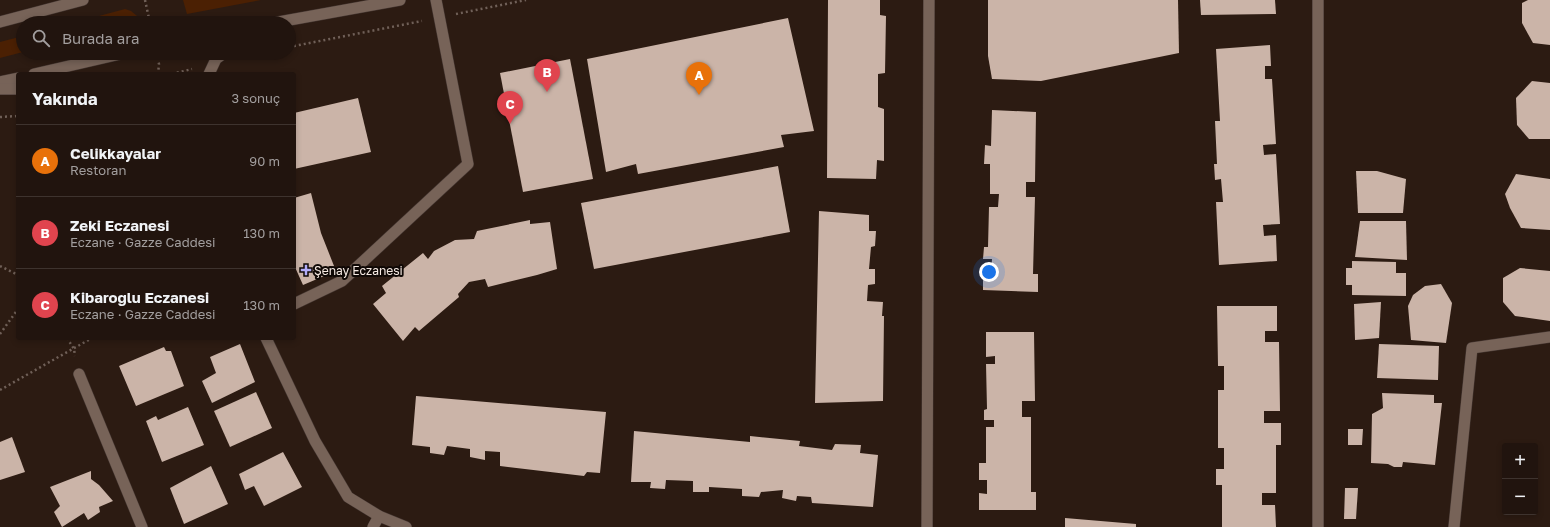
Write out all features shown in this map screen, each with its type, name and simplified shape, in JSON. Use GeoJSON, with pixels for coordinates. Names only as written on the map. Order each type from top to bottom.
{"type":"FeatureCollection","features":[{"type":"Feature","properties":{"kind":"street"},"geometry":{"type":"LineString","coordinates":[[23,16],[83,0]]}},
{"type":"Feature","properties":{"kind":"street"},"geometry":{"type":"LineString","coordinates":[[296,19],[400,0]]}},
{"type":"Feature","properties":{"kind":"street"},"geometry":{"type":"LineString","coordinates":[[296,303],[342,280],[468,164],[436,0]]}},
{"type":"Feature","properties":{"kind":"street"},"geometry":{"type":"LineString","coordinates":[[927,527],[929,0]]}},
{"type":"Feature","properties":{"kind":"street"},"geometry":{"type":"LineString","coordinates":[[1318,0],[1318,527]]}},
{"type":"Feature","properties":{"kind":"street"},"geometry":{"type":"LineString","coordinates":[[0,22],[16,18]]}},
{"type":"Feature","properties":{"kind":"street"},"geometry":{"type":"LineString","coordinates":[[43,72],[95,60]]}},
{"type":"Feature","properties":{"kind":"street"},"geometry":{"type":"LineString","coordinates":[[210,72],[216,60]]}},
{"type":"Feature","properties":{"kind":"street"},"geometry":{"type":"LineString","coordinates":[[0,82],[16,78]]}},
{"type":"Feature","properties":{"kind":"street"},"geometry":{"type":"LineString","coordinates":[[0,89],[16,89]]}},
{"type":"Feature","properties":{"kind":"street"},"geometry":{"type":"LineString","coordinates":[[1454,527],[1472,348],[1550,336]]}},
{"type":"Feature","properties":{"kind":"street"},"geometry":{"type":"LineString","coordinates":[[267,340],[314,441],[348,497],[379,516],[406,527]]}},
{"type":"Feature","properties":{"kind":"street"},"geometry":{"type":"LineString","coordinates":[[79,374],[142,527]]}},
{"type":"Feature","properties":{"kind":"street"},"geometry":{"type":"LineString","coordinates":[[373,527],[379,516]]}},
{"type":"Feature","properties":{"kind":"path"},"geometry":{"type":"LineString","coordinates":[[145,0],[148,16]]}},
{"type":"Feature","properties":{"kind":"path"},"geometry":{"type":"LineString","coordinates":[[296,46],[439,16],[526,0]]}},
{"type":"Feature","properties":{"kind":"path"},"geometry":{"type":"LineString","coordinates":[[158,60],[158,72]]}},
{"type":"Feature","properties":{"kind":"path"},"geometry":{"type":"LineString","coordinates":[[180,72],[195,68]]}},
{"type":"Feature","properties":{"kind":"path"},"geometry":{"type":"LineString","coordinates":[[0,117],[16,116]]}},
{"type":"Feature","properties":{"kind":"path"},"geometry":{"type":"LineString","coordinates":[[0,266],[16,274]]}},
{"type":"Feature","properties":{"kind":"path"},"geometry":{"type":"LineString","coordinates":[[0,334],[16,312]]}},
{"type":"Feature","properties":{"kind":"path"},"geometry":{"type":"LineString","coordinates":[[0,390],[88,340]]}},
{"type":"Feature","properties":{"kind":"shaded area"},"geometry":{"type":"Polygon","coordinates":[[[183,0],[261,0],[187,14],[183,0]]]}},
{"type":"Feature","properties":{"kind":"shaded area"},"geometry":{"type":"Polygon","coordinates":[[[125,9],[131,11],[137,16],[99,16],[125,9]]]}},
{"type":"Feature","properties":{"kind":"shaded area"},"geometry":{"type":"Polygon","coordinates":[[[16,38],[16,54],[0,58],[0,42],[16,38]]]}},
{"type":"Feature","properties":{"kind":"building"},"geometry":{"type":"Polygon","coordinates":[[[828,0],[880,0],[880,15],[886,16],[885,73],[878,74],[878,107],[884,109],[884,161],[877,160],[876,179],[827,178],[828,0]]]}},
{"type":"Feature","properties":{"kind":"building"},"geometry":{"type":"Polygon","coordinates":[[[988,0],[1178,0],[1179,53],[1041,81],[992,79],[988,56],[988,0]]]}},
{"type":"Feature","properties":{"kind":"building"},"geometry":{"type":"Polygon","coordinates":[[[1200,0],[1275,0],[1276,14],[1201,15],[1200,0]]]}},
{"type":"Feature","properties":{"kind":"building"},"geometry":{"type":"Polygon","coordinates":[[[1528,0],[1550,0],[1550,45],[1533,43],[1522,23],[1522,3],[1528,0]]]}},
{"type":"Feature","properties":{"kind":"building"},"geometry":{"type":"Polygon","coordinates":[[[788,18],[814,131],[781,135],[784,147],[638,174],[636,164],[606,172],[587,59],[788,18]]]}},
{"type":"Feature","properties":{"kind":"building"},"geometry":{"type":"Polygon","coordinates":[[[1270,45],[1271,66],[1265,66],[1265,79],[1272,79],[1276,144],[1263,145],[1264,155],[1276,154],[1280,224],[1263,225],[1264,236],[1276,235],[1277,261],[1219,265],[1216,202],[1223,202],[1221,179],[1215,180],[1214,164],[1217,164],[1215,121],[1220,121],[1216,49],[1270,45]]]}},
{"type":"Feature","properties":{"kind":"building"},"geometry":{"type":"Polygon","coordinates":[[[570,59],[593,179],[523,192],[500,73],[570,59]]]}},
{"type":"Feature","properties":{"kind":"building"},"geometry":{"type":"Polygon","coordinates":[[[1532,81],[1550,83],[1550,139],[1529,139],[1517,125],[1516,98],[1532,81]]]}},
{"type":"Feature","properties":{"kind":"building"},"geometry":{"type":"Polygon","coordinates":[[[358,98],[371,152],[296,169],[296,113],[358,98]]]}},
{"type":"Feature","properties":{"kind":"building"},"geometry":{"type":"Polygon","coordinates":[[[992,110],[1036,112],[1035,182],[1026,182],[1026,197],[1035,197],[1033,274],[1038,274],[1038,292],[983,290],[983,274],[991,274],[992,259],[983,259],[984,247],[988,247],[989,207],[998,207],[999,194],[990,194],[990,164],[984,164],[985,145],[991,146],[992,110]]]}},
{"type":"Feature","properties":{"kind":"building"},"geometry":{"type":"Polygon","coordinates":[[[778,166],[790,232],[594,269],[581,203],[778,166]]]}},
{"type":"Feature","properties":{"kind":"building"},"geometry":{"type":"Polygon","coordinates":[[[1356,171],[1377,171],[1406,179],[1403,213],[1358,213],[1356,171]]]}},
{"type":"Feature","properties":{"kind":"building"},"geometry":{"type":"Polygon","coordinates":[[[1516,174],[1550,179],[1550,230],[1521,228],[1510,208],[1505,194],[1516,174]]]}},
{"type":"Feature","properties":{"kind":"building"},"geometry":{"type":"Polygon","coordinates":[[[311,193],[321,233],[336,271],[303,285],[296,269],[296,197],[311,193]]]}},
{"type":"Feature","properties":{"kind":"building"},"geometry":{"type":"Polygon","coordinates":[[[819,211],[869,215],[869,231],[876,231],[875,246],[871,247],[869,269],[875,269],[875,284],[868,285],[867,301],[883,302],[883,401],[815,403],[819,211]]]}},
{"type":"Feature","properties":{"kind":"building"},"geometry":{"type":"Polygon","coordinates":[[[530,220],[530,224],[550,222],[557,269],[488,287],[485,279],[469,282],[458,294],[459,297],[419,331],[415,327],[403,341],[373,304],[386,293],[382,286],[423,253],[428,259],[434,251],[455,240],[474,239],[477,231],[530,220]]]}},
{"type":"Feature","properties":{"kind":"building"},"geometry":{"type":"Polygon","coordinates":[[[1360,221],[1406,221],[1407,260],[1355,257],[1360,221]]]}},
{"type":"Feature","properties":{"kind":"building"},"geometry":{"type":"Polygon","coordinates":[[[1352,261],[1396,262],[1396,273],[1406,273],[1406,296],[1352,295],[1352,285],[1346,285],[1346,268],[1352,268],[1352,261]]]}},
{"type":"Feature","properties":{"kind":"building"},"geometry":{"type":"Polygon","coordinates":[[[1520,268],[1550,271],[1550,321],[1515,316],[1503,302],[1503,278],[1520,268]]]}},
{"type":"Feature","properties":{"kind":"building"},"geometry":{"type":"Polygon","coordinates":[[[1441,284],[1452,303],[1446,343],[1411,340],[1408,306],[1413,295],[1425,286],[1441,284]]]}},
{"type":"Feature","properties":{"kind":"building"},"geometry":{"type":"Polygon","coordinates":[[[1381,302],[1379,338],[1355,340],[1354,304],[1381,302]]]}},
{"type":"Feature","properties":{"kind":"building"},"geometry":{"type":"Polygon","coordinates":[[[1217,306],[1277,306],[1277,331],[1265,331],[1265,342],[1279,342],[1280,411],[1264,411],[1264,423],[1281,423],[1281,445],[1276,445],[1276,493],[1262,493],[1262,505],[1275,505],[1276,527],[1222,527],[1222,485],[1216,485],[1216,469],[1224,469],[1224,448],[1218,448],[1218,390],[1224,390],[1224,366],[1218,366],[1217,306]]]}},
{"type":"Feature","properties":{"kind":"building"},"geometry":{"type":"Polygon","coordinates":[[[986,332],[1034,332],[1035,401],[1022,401],[1022,417],[1031,417],[1031,492],[1036,492],[1036,510],[979,510],[979,493],[987,494],[987,480],[979,480],[979,463],[986,463],[986,427],[994,427],[994,420],[984,420],[984,410],[987,409],[986,364],[995,364],[995,356],[986,357],[986,332]]]}},
{"type":"Feature","properties":{"kind":"building"},"geometry":{"type":"Polygon","coordinates":[[[240,344],[255,382],[212,403],[202,381],[216,373],[210,357],[240,344]]]}},
{"type":"Feature","properties":{"kind":"building"},"geometry":{"type":"Polygon","coordinates":[[[1379,344],[1439,346],[1438,380],[1377,378],[1379,344]]]}},
{"type":"Feature","properties":{"kind":"building"},"geometry":{"type":"Polygon","coordinates":[[[164,347],[166,351],[171,351],[184,386],[136,406],[119,366],[164,347]]]}},
{"type":"Feature","properties":{"kind":"building"},"geometry":{"type":"Polygon","coordinates":[[[256,392],[272,428],[230,447],[214,411],[256,392]]]}},
{"type":"Feature","properties":{"kind":"building"},"geometry":{"type":"Polygon","coordinates":[[[1382,393],[1434,395],[1434,403],[1442,403],[1435,465],[1403,462],[1402,467],[1394,467],[1388,464],[1371,463],[1372,414],[1383,408],[1382,393]]]}},
{"type":"Feature","properties":{"kind":"building"},"geometry":{"type":"Polygon","coordinates":[[[416,396],[606,412],[600,473],[587,472],[584,476],[500,466],[500,452],[485,451],[485,460],[470,457],[470,449],[447,446],[444,455],[430,453],[430,447],[412,445],[416,396]]]}},
{"type":"Feature","properties":{"kind":"building"},"geometry":{"type":"Polygon","coordinates":[[[188,407],[204,445],[162,462],[146,421],[156,416],[158,420],[188,407]]]}},
{"type":"Feature","properties":{"kind":"building"},"geometry":{"type":"Polygon","coordinates":[[[1348,429],[1363,429],[1362,445],[1348,445],[1348,429]]]}},
{"type":"Feature","properties":{"kind":"building"},"geometry":{"type":"Polygon","coordinates":[[[634,431],[750,442],[750,436],[800,441],[799,446],[832,450],[835,444],[861,445],[860,453],[878,455],[873,507],[812,503],[811,497],[797,496],[796,501],[782,498],[783,490],[761,492],[759,497],[742,496],[742,489],[709,487],[709,492],[693,492],[693,481],[666,480],[665,489],[650,488],[651,482],[631,482],[634,431]]]}},
{"type":"Feature","properties":{"kind":"building"},"geometry":{"type":"Polygon","coordinates":[[[12,437],[25,472],[0,480],[0,442],[12,437]]]}},
{"type":"Feature","properties":{"kind":"building"},"geometry":{"type":"Polygon","coordinates":[[[283,452],[302,487],[264,506],[254,486],[245,490],[239,474],[283,452]]]}},
{"type":"Feature","properties":{"kind":"building"},"geometry":{"type":"Polygon","coordinates":[[[211,466],[228,504],[184,524],[170,488],[211,466]]]}},
{"type":"Feature","properties":{"kind":"building"},"geometry":{"type":"Polygon","coordinates":[[[91,471],[91,479],[99,485],[113,501],[99,507],[100,512],[88,520],[84,513],[62,527],[54,512],[60,506],[50,487],[91,471]]]}},
{"type":"Feature","properties":{"kind":"building"},"geometry":{"type":"Polygon","coordinates":[[[1345,488],[1358,488],[1356,519],[1344,519],[1345,488]]]}},
{"type":"Feature","properties":{"kind":"building"},"geometry":{"type":"Polygon","coordinates":[[[1065,518],[1136,524],[1136,527],[1065,527],[1065,518]]]}},
{"type":"Feature","properties":{"kind":"place","name":"Zeki Eczanesi"},"geometry":{"type":"Point","coordinates":[547,92]}},
{"type":"Feature","properties":{"kind":"place","name":"Celikkayalar"},"geometry":{"type":"Point","coordinates":[699,95]}},
{"type":"Feature","properties":{"kind":"place","name":"Kibaroğlu Eczanesi"},"geometry":{"type":"Point","coordinates":[510,124]}},
{"type":"Feature","properties":{"kind":"place","name":"Şenay Eczanesi"},"geometry":{"type":"Point","coordinates":[306,270]}}]}
